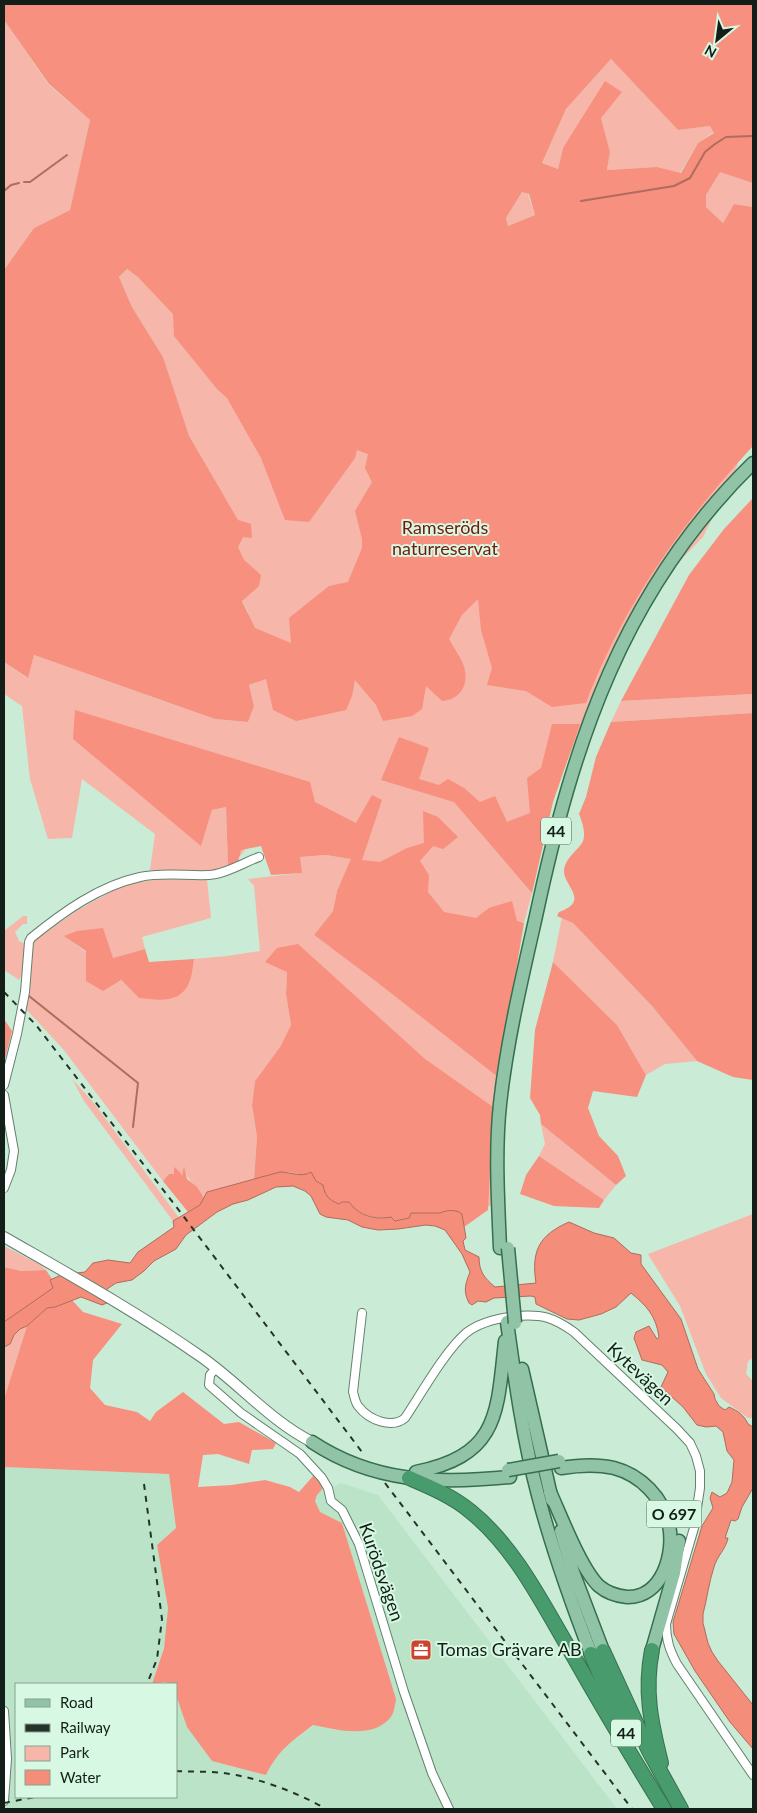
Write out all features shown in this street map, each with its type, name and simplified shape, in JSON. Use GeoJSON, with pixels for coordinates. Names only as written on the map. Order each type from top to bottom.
{"type":"FeatureCollection","features":[{"type":"Feature","properties":{"kind":"highway","name":"O 697"},"geometry":{"type":"LineString","coordinates":[[413,1475],[460,1503],[482,1522],[511,1555],[540,1599],[633,1759],[665,1809]]}},
{"type":"Feature","properties":{"kind":"highway","name":"O 697"},"geometry":{"type":"LineString","coordinates":[[652,1650],[648,1676],[648,1700],[653,1731],[666,1783]]}},
{"type":"Feature","properties":{"kind":"highway","name":"44"},"geometry":{"type":"LineString","coordinates":[[597,1653],[681,1809]]}},
{"type":"Feature","properties":{"kind":"highway","name":"44"},"geometry":{"type":"LineString","coordinates":[[597,1653],[613,1705],[665,1809]]}},
{"type":"Feature","properties":{"kind":"main road","name":"44"},"geometry":{"type":"LineString","coordinates":[[597,1653],[562,1575],[538,1494],[516,1388],[498,1184],[500,1105],[513,1022],[548,860],[572,770],[596,702],[613,661],[646,600],[687,539],[734,482],[753,463]]}},
{"type":"Feature","properties":{"kind":"main road","name":"44"},"geometry":{"type":"LineString","coordinates":[[504,1248],[508,1106],[520,1024],[555,863],[583,764],[604,703],[638,627],[689,550],[719,511],[753,474]]}},
{"type":"Feature","properties":{"kind":"main road","name":"44"},"geometry":{"type":"LineString","coordinates":[[511,1322],[525,1390],[550,1492],[597,1653]]}},
{"type":"Feature","properties":{"kind":"main road"},"geometry":{"type":"LineString","coordinates":[[413,1475],[456,1460],[472,1450],[484,1436],[493,1416],[499,1392],[511,1322]]}},
{"type":"Feature","properties":{"kind":"main road","name":"O 697"},"geometry":{"type":"LineString","coordinates":[[312,1442],[327,1452],[355,1464],[388,1474],[509,1473],[595,1458],[617,1461],[637,1469],[653,1481],[670,1505],[677,1523],[678,1533],[677,1562],[652,1650]]}},
{"type":"Feature","properties":{"kind":"main road"},"geometry":{"type":"LineString","coordinates":[[550,1492],[584,1564],[600,1586],[618,1596],[628,1597],[639,1595],[654,1586],[664,1571],[670,1544],[669,1525],[656,1497],[641,1481],[614,1468],[591,1465],[560,1465]]}},
{"type":"Feature","properties":{"kind":"street"},"geometry":{"type":"LineString","coordinates":[[4,1085],[25,992],[29,942],[31,938],[67,911],[120,882],[142,877],[176,874],[209,875],[259,857]]}},
{"type":"Feature","properties":{"kind":"street"},"geometry":{"type":"LineString","coordinates":[[4,1095],[14,1151],[11,1170],[4,1188]]}},
{"type":"Feature","properties":{"kind":"street","name":"O 697"},"geometry":{"type":"LineString","coordinates":[[4,1237],[168,1334],[216,1368],[271,1416],[312,1442]]}},
{"type":"Feature","properties":{"kind":"street","name":"Kytevägen"},"geometry":{"type":"LineString","coordinates":[[362,1313],[353,1392],[355,1402],[359,1408],[378,1420],[390,1424],[400,1423],[454,1346],[466,1333],[481,1324],[496,1319],[532,1314],[546,1316],[560,1322],[574,1332],[690,1443],[700,1471],[700,1488],[694,1528],[666,1624],[666,1637],[670,1651],[677,1664],[753,1775]]}},
{"type":"Feature","properties":{"kind":"street","name":"Kurödsvägen"},"geometry":{"type":"LineString","coordinates":[[216,1368],[210,1375],[209,1385],[241,1413],[300,1454],[322,1478],[328,1488],[331,1501],[342,1510],[359,1544],[404,1692],[432,1772],[449,1809]]}},
{"type":"Feature","properties":{"kind":"street"},"geometry":{"type":"LineString","coordinates":[[4,1711],[8,1759],[4,1801]]}},
{"type":"Feature","properties":{"kind":"shaded area"},"geometry":{"type":"Polygon","coordinates":[[[4,1467],[169,1474],[176,1528],[157,1545],[168,1608],[164,1646],[152,1683],[15,1683],[15,1798],[178,1798],[178,1699],[212,1761],[266,1775],[283,1748],[314,1725],[336,1730],[396,1699],[342,1523],[320,1512],[315,1501],[317,1495],[324,1487],[334,1487],[341,1483],[378,1495],[617,1809],[4,1809],[4,1467]]]}},
{"type":"Feature","properties":{"kind":"green space"},"geometry":{"type":"Polygon","coordinates":[[[4,4],[753,4],[753,183],[720,172],[706,195],[706,207],[723,223],[734,204],[753,207],[753,446],[679,535],[636,599],[601,667],[586,703],[552,707],[526,691],[487,685],[492,668],[481,630],[478,599],[462,615],[449,639],[464,667],[466,677],[461,692],[453,698],[442,701],[426,686],[422,709],[412,716],[383,721],[376,705],[355,680],[352,696],[346,710],[296,721],[273,710],[266,679],[249,685],[254,706],[248,722],[215,719],[34,655],[28,678],[4,662],[4,270],[34,228],[70,210],[90,120],[49,84],[4,20],[4,4]],[[611,59],[566,109],[542,163],[558,169],[563,148],[605,81],[622,92],[601,118],[610,152],[607,170],[657,167],[681,173],[698,143],[714,133],[710,126],[678,130],[611,59]],[[522,192],[506,218],[508,226],[535,215],[529,194],[522,192]],[[127,269],[119,277],[132,307],[163,357],[189,436],[238,520],[251,524],[252,538],[243,537],[238,547],[244,560],[261,575],[259,586],[242,601],[255,628],[291,643],[289,618],[329,586],[348,582],[362,548],[362,539],[355,511],[372,482],[365,468],[368,454],[357,450],[355,458],[309,522],[285,520],[261,458],[227,398],[217,389],[174,336],[173,314],[138,277],[127,269]]]}},
{"type":"Feature","properties":{"kind":"green space"},"geometry":{"type":"Polygon","coordinates":[[[4,20],[49,85],[90,120],[70,210],[34,228],[4,270],[4,20]]]}},
{"type":"Feature","properties":{"kind":"green space"},"geometry":{"type":"Polygon","coordinates":[[[611,59],[678,130],[710,126],[714,132],[698,143],[680,173],[657,167],[607,170],[610,152],[601,118],[563,148],[558,169],[542,163],[566,109],[611,59]]]}},
{"type":"Feature","properties":{"kind":"green space"},"geometry":{"type":"Polygon","coordinates":[[[720,171],[753,183],[753,207],[734,204],[723,223],[706,207],[706,195],[720,171]]]}},
{"type":"Feature","properties":{"kind":"green space"},"geometry":{"type":"Polygon","coordinates":[[[522,192],[528,194],[535,215],[508,226],[506,218],[522,192]]]}},
{"type":"Feature","properties":{"kind":"green space","name":"Ramseröds naturreservat"},"geometry":{"type":"Polygon","coordinates":[[[127,269],[131,272],[472,301],[752,408],[737,466],[703,537],[664,577],[599,684],[561,776],[541,837],[528,888],[532,893],[524,923],[521,922],[509,986],[495,1204],[460,1216],[299,1176],[291,1053],[303,976],[266,962],[287,971],[286,994],[291,1025],[280,1047],[255,1081],[252,1105],[257,1137],[254,1179],[207,1192],[204,1198],[187,1176],[184,1168],[182,1177],[174,1168],[174,1174],[169,1174],[163,1181],[63,1049],[26,1009],[32,942],[76,911],[125,884],[176,877],[207,879],[211,918],[142,937],[145,949],[113,958],[65,936],[112,973],[139,998],[189,984],[194,959],[260,951],[254,886],[248,879],[301,873],[300,857],[326,855],[352,859],[337,891],[333,911],[314,935],[330,947],[360,859],[252,840],[241,855],[230,863],[230,800],[75,710],[201,845],[212,810],[226,807],[228,866],[208,872],[150,870],[155,834],[82,779],[72,838],[48,839],[30,779],[22,706],[4,694],[4,662],[27,678],[34,655],[215,719],[248,722],[254,706],[249,685],[256,683],[248,612],[242,600],[247,596],[242,578],[232,512],[188,437],[163,357],[132,307],[119,277],[127,269]]]}},
{"type":"Feature","properties":{"kind":"green space"},"geometry":{"type":"Polygon","coordinates":[[[753,498],[753,694],[621,701],[689,575],[724,529],[753,498]]]}},
{"type":"Feature","properties":{"kind":"green space"},"geometry":{"type":"Polygon","coordinates":[[[753,694],[753,713],[611,722],[621,701],[753,694]]]}},
{"type":"Feature","properties":{"kind":"green space"},"geometry":{"type":"Polygon","coordinates":[[[75,710],[310,782],[315,802],[356,823],[372,795],[382,800],[362,860],[380,862],[407,848],[424,843],[423,811],[438,817],[458,837],[443,849],[433,846],[420,861],[429,875],[428,892],[444,912],[476,918],[489,908],[512,901],[517,921],[524,923],[498,1077],[314,935],[333,911],[337,891],[351,859],[326,855],[300,857],[302,873],[271,875],[261,846],[241,850],[238,862],[228,866],[226,807],[212,810],[201,846],[73,739],[75,710]]]}},
{"type":"Feature","properties":{"kind":"green space"},"geometry":{"type":"Polygon","coordinates":[[[753,713],[753,1080],[733,1077],[697,1061],[652,1006],[573,923],[557,916],[559,912],[568,908],[573,903],[573,893],[565,876],[565,866],[584,838],[579,814],[586,797],[596,757],[611,722],[753,713]]]}},
{"type":"Feature","properties":{"kind":"green space"},"geometry":{"type":"Polygon","coordinates":[[[552,724],[580,724],[553,802],[532,893],[454,802],[381,780],[399,737],[429,748],[419,779],[439,785],[448,779],[464,788],[480,802],[495,796],[507,822],[530,813],[527,778],[541,768],[552,724]]]}},
{"type":"Feature","properties":{"kind":"green space"},"geometry":{"type":"Polygon","coordinates":[[[23,916],[27,916],[27,924],[23,924],[15,932],[19,941],[25,944],[22,974],[19,980],[4,970],[4,931],[23,916]]]}},
{"type":"Feature","properties":{"kind":"green space"},"geometry":{"type":"Polygon","coordinates":[[[562,917],[573,923],[652,1006],[697,1061],[665,1064],[646,1075],[617,1025],[553,962],[562,917]]]}},
{"type":"Feature","properties":{"kind":"green space"},"geometry":{"type":"Polygon","coordinates":[[[103,928],[113,958],[145,949],[149,962],[194,959],[191,977],[185,990],[174,998],[160,1000],[139,998],[121,980],[103,991],[86,981],[86,951],[64,936],[77,931],[103,928]]]}},
{"type":"Feature","properties":{"kind":"green space"},"geometry":{"type":"Polygon","coordinates":[[[298,944],[425,1059],[493,1107],[488,1210],[464,1227],[462,1214],[411,1213],[409,1218],[395,1221],[391,1217],[377,1218],[368,1216],[346,1203],[342,1202],[339,1204],[329,1198],[311,1172],[305,1175],[287,1172],[254,1179],[257,1137],[252,1105],[255,1081],[280,1047],[291,1025],[286,994],[287,972],[265,962],[277,948],[298,944]]]}},
{"type":"Feature","properties":{"kind":"green space"},"geometry":{"type":"Polygon","coordinates":[[[553,962],[617,1025],[646,1075],[637,1097],[593,1091],[588,1108],[599,1136],[618,1156],[626,1176],[616,1185],[541,1124],[540,1115],[530,1098],[535,1030],[553,962]]]}},
{"type":"Feature","properties":{"kind":"green space"},"geometry":{"type":"Polygon","coordinates":[[[4,1019],[12,1031],[4,1063],[4,1019]]]}},
{"type":"Feature","properties":{"kind":"green space"},"geometry":{"type":"Polygon","coordinates":[[[72,1079],[93,1102],[179,1218],[173,1221],[84,1101],[72,1079]]]}},
{"type":"Feature","properties":{"kind":"green space"},"geometry":{"type":"Polygon","coordinates":[[[541,1124],[616,1185],[604,1200],[539,1156],[545,1144],[541,1124]]]}},
{"type":"Feature","properties":{"kind":"green space"},"geometry":{"type":"Polygon","coordinates":[[[539,1156],[604,1200],[599,1208],[554,1206],[520,1194],[526,1175],[539,1156]]]}},
{"type":"Feature","properties":{"kind":"green space"},"geometry":{"type":"Polygon","coordinates":[[[184,1166],[187,1179],[197,1187],[204,1198],[200,1205],[188,1212],[163,1181],[169,1174],[174,1174],[174,1167],[182,1176],[184,1166]]]}},
{"type":"Feature","properties":{"kind":"green space"},"geometry":{"type":"Polygon","coordinates":[[[753,1214],[753,1358],[748,1361],[746,1374],[753,1381],[753,1418],[748,1418],[721,1398],[706,1374],[680,1306],[648,1254],[753,1214]]]}},
{"type":"Feature","properties":{"kind":"green space"},"geometry":{"type":"Polygon","coordinates":[[[4,1246],[39,1264],[46,1270],[21,1271],[4,1267],[4,1246]]]}},
{"type":"Feature","properties":{"kind":"green space"},"geometry":{"type":"Polygon","coordinates":[[[4,1267],[21,1271],[46,1270],[52,1279],[50,1281],[54,1288],[4,1322],[4,1267]]]}},
{"type":"Feature","properties":{"kind":"green space"},"geometry":{"type":"Polygon","coordinates":[[[72,1300],[83,1312],[122,1324],[93,1360],[90,1388],[105,1405],[137,1412],[150,1421],[156,1412],[183,1392],[224,1424],[239,1422],[276,1443],[273,1449],[252,1450],[249,1464],[218,1454],[203,1455],[198,1487],[232,1485],[265,1480],[290,1487],[299,1492],[314,1475],[324,1487],[317,1495],[315,1501],[320,1512],[342,1523],[396,1699],[390,1718],[383,1725],[364,1731],[343,1731],[313,1725],[281,1752],[266,1775],[212,1761],[187,1727],[178,1701],[178,1683],[152,1683],[164,1648],[168,1608],[157,1545],[176,1528],[169,1474],[4,1467],[4,1399],[27,1326],[47,1308],[72,1300]]]}},
{"type":"Feature","properties":{"kind":"green space"},"geometry":{"type":"Polygon","coordinates":[[[27,1326],[4,1399],[4,1347],[10,1344],[18,1331],[27,1326]]]}},
{"type":"Feature","properties":{"kind":"water"},"geometry":{"type":"Polygon","coordinates":[[[280,1172],[300,1175],[311,1172],[316,1181],[323,1185],[326,1195],[330,1199],[339,1204],[349,1202],[362,1214],[368,1216],[379,1218],[391,1217],[395,1221],[409,1218],[411,1213],[440,1213],[451,1210],[460,1212],[466,1238],[463,1241],[465,1250],[479,1257],[483,1274],[495,1287],[536,1283],[535,1262],[539,1245],[550,1233],[569,1222],[594,1233],[614,1238],[631,1253],[641,1255],[641,1264],[681,1319],[698,1369],[714,1394],[719,1406],[725,1410],[729,1407],[735,1410],[753,1427],[753,1488],[742,1507],[738,1519],[735,1521],[731,1520],[725,1538],[728,1538],[727,1542],[715,1563],[703,1614],[703,1623],[712,1652],[753,1705],[753,1749],[730,1722],[695,1671],[674,1634],[673,1622],[702,1526],[713,1508],[710,1498],[712,1492],[720,1497],[727,1493],[732,1482],[734,1460],[727,1451],[723,1432],[716,1426],[706,1427],[697,1425],[683,1407],[661,1387],[668,1372],[662,1365],[642,1360],[634,1338],[636,1332],[649,1326],[657,1339],[659,1337],[658,1330],[650,1312],[631,1293],[616,1307],[601,1314],[579,1320],[567,1319],[536,1304],[535,1297],[531,1296],[494,1298],[486,1302],[478,1301],[472,1305],[467,1299],[465,1291],[470,1272],[462,1254],[445,1230],[426,1225],[378,1230],[362,1227],[348,1220],[326,1217],[320,1214],[311,1196],[305,1191],[293,1186],[276,1187],[217,1212],[186,1235],[176,1249],[154,1261],[132,1280],[116,1283],[107,1289],[107,1303],[102,1305],[81,1297],[55,1307],[47,1308],[27,1326],[20,1329],[14,1335],[10,1344],[4,1347],[4,1322],[53,1288],[50,1280],[61,1275],[85,1272],[93,1263],[108,1260],[130,1263],[138,1252],[174,1227],[173,1221],[200,1205],[207,1192],[280,1172]]]}},
{"type":"Feature","properties":{"kind":"waterway"},"geometry":{"type":"LineString","coordinates":[[581,201],[674,186],[690,178],[705,152],[726,137],[753,136]]}},
{"type":"Feature","properties":{"kind":"waterway"},"geometry":{"type":"LineString","coordinates":[[24,182],[30,182],[67,155]]}},
{"type":"Feature","properties":{"kind":"waterway"},"geometry":{"type":"LineString","coordinates":[[4,191],[11,185],[19,183]]}},
{"type":"Feature","properties":{"kind":"waterway"},"geometry":{"type":"LineString","coordinates":[[29,996],[138,1083],[133,1127]]}},
{"type":"Feature","properties":{"kind":"railway"},"geometry":{"type":"LineString","coordinates":[[4,992],[36,1025],[362,1452]]}},
{"type":"Feature","properties":{"kind":"railway"},"geometry":{"type":"LineString","coordinates":[[385,1483],[632,1809]]}},
{"type":"Feature","properties":{"kind":"railway"},"geometry":{"type":"LineString","coordinates":[[144,1484],[162,1619],[157,1659],[147,1683]]}},
{"type":"Feature","properties":{"kind":"railway"},"geometry":{"type":"LineString","coordinates":[[178,1771],[217,1772],[249,1778],[289,1791],[326,1809]]}},
{"type":"Feature","properties":{"kind":"railway"},"geometry":{"type":"LineString","coordinates":[[4,1803],[30,1798]]}},
{"type":"Feature","properties":{"kind":"place","name":"Tomas Grävare AB"},"geometry":{"type":"Point","coordinates":[421,1650]}}]}
